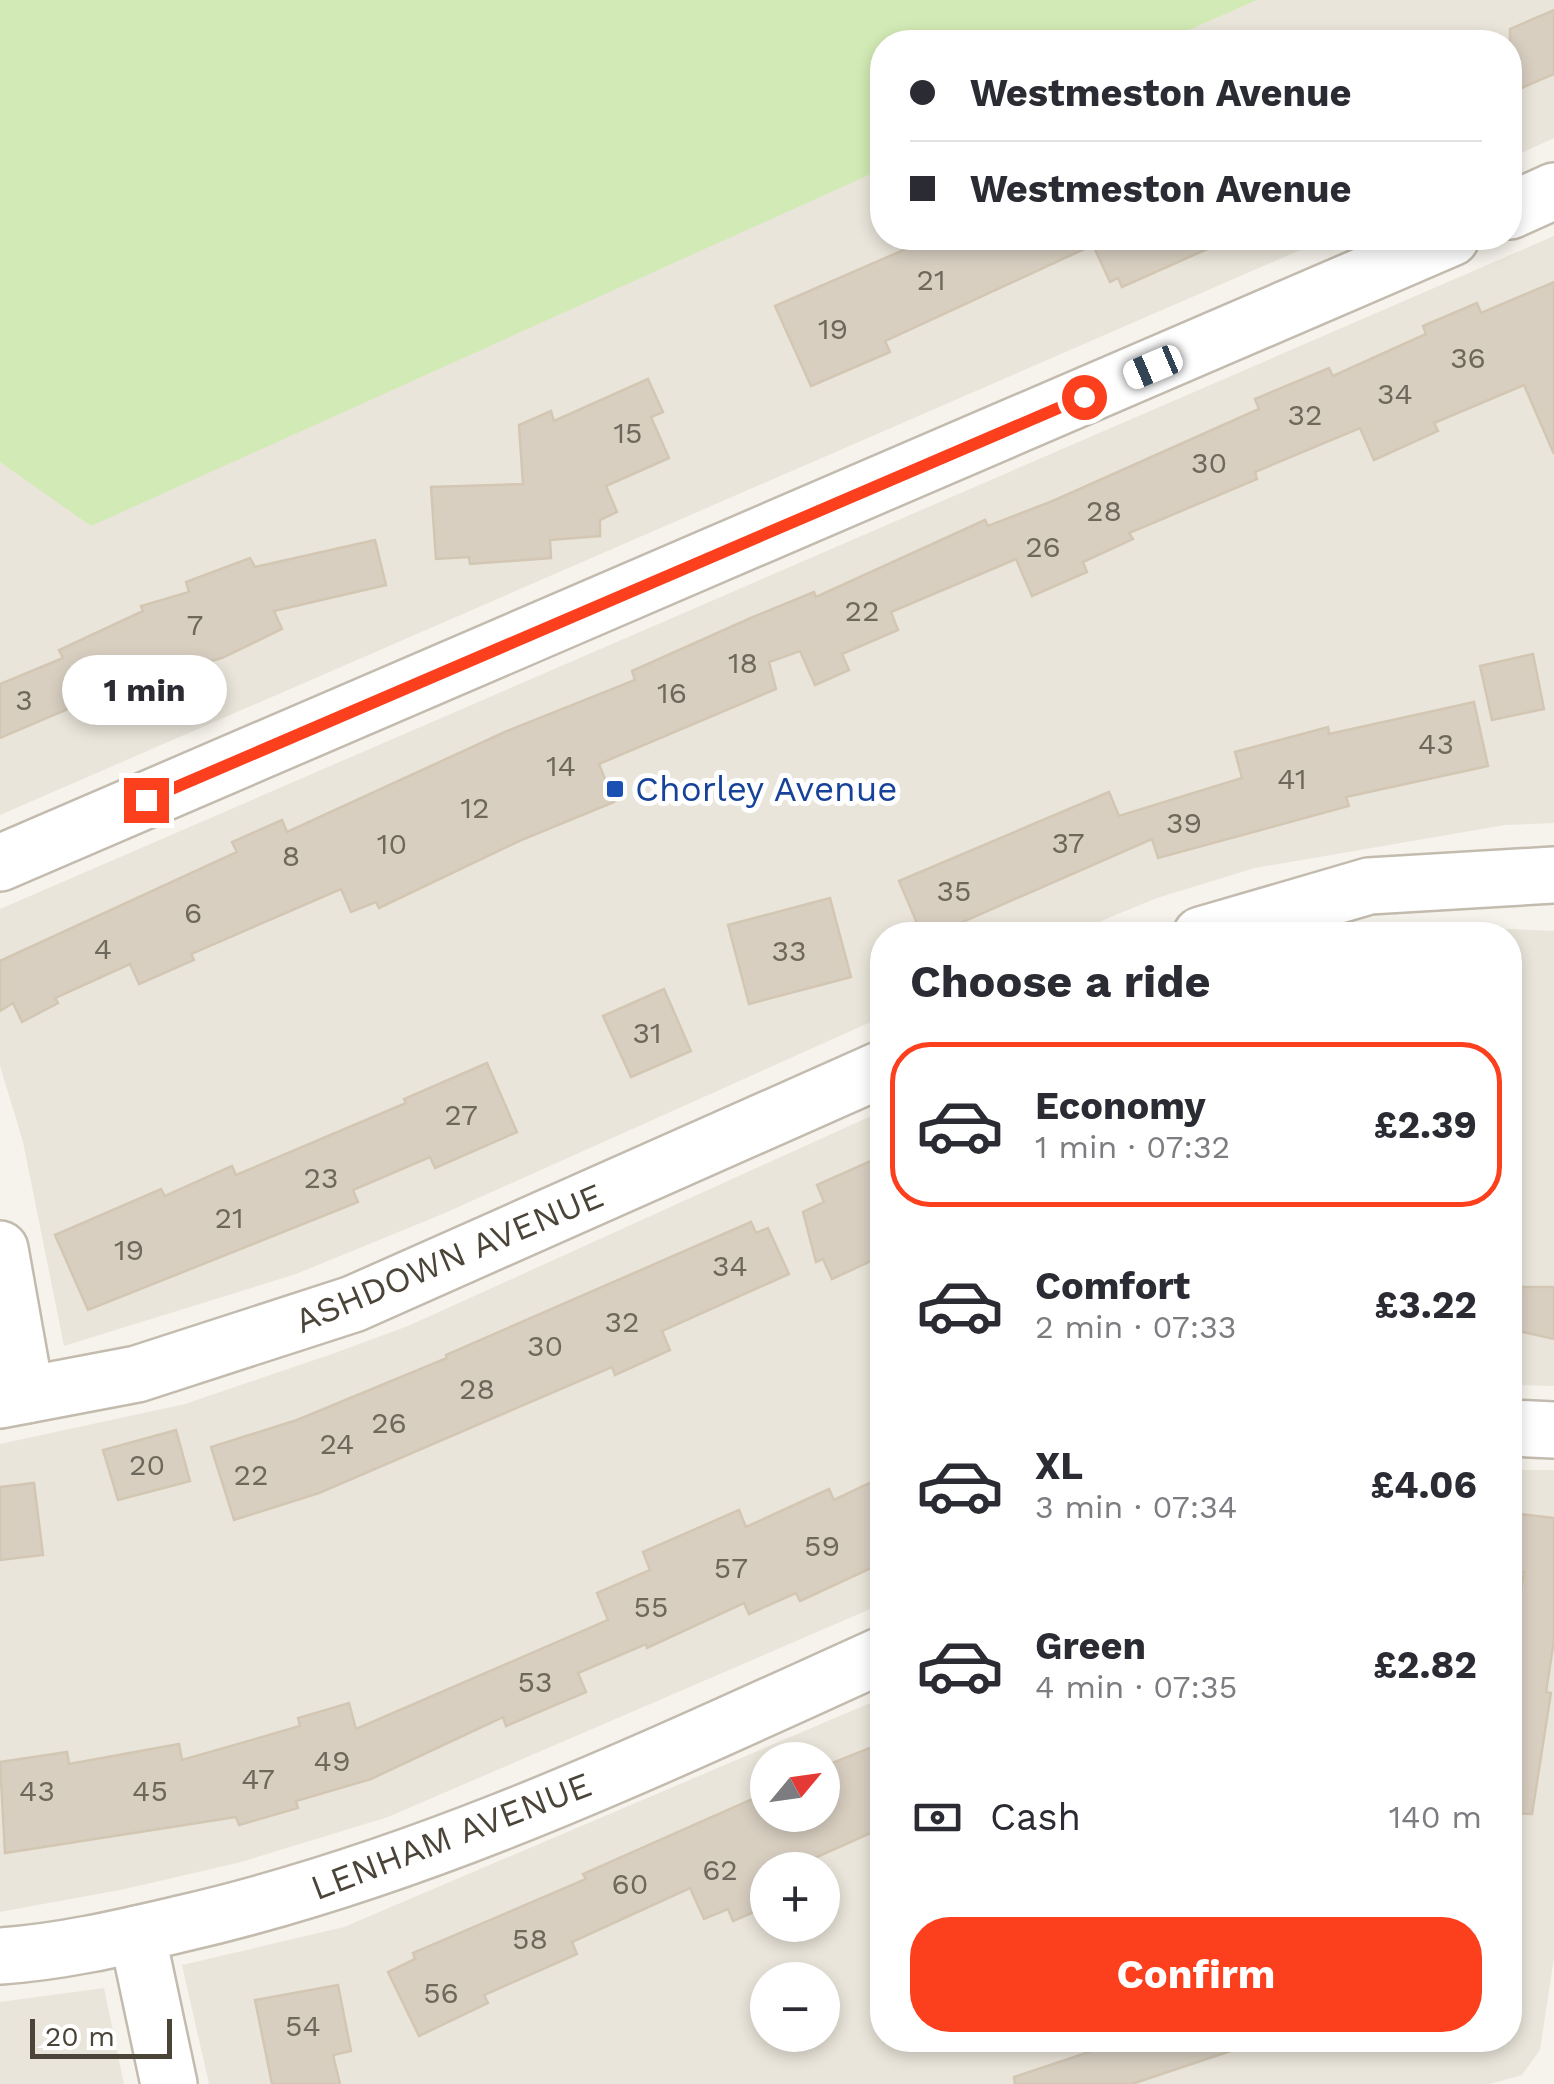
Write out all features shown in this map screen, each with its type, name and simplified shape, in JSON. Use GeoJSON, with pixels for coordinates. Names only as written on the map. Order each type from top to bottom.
{"type":"FeatureCollection","features":[{"type":"Feature","properties":{"kind":"street"},"geometry":{"type":"LineString","coordinates":[[1522,206],[1554,191]]}},
{"type":"Feature","properties":{"kind":"street"},"geometry":{"type":"LineString","coordinates":[[0,863],[1422,250]]}},
{"type":"Feature","properties":{"kind":"street"},"geometry":{"type":"LineString","coordinates":[[1246,922],[1369,886],[1554,875]]}},
{"type":"Feature","properties":{"kind":"street","name":"ASHDOWN AVENUE"},"geometry":{"type":"LineString","coordinates":[[13,1398],[172,1364],[354,1304],[870,1074]]}},
{"type":"Feature","properties":{"kind":"street"},"geometry":{"type":"LineString","coordinates":[[0,1249],[13,1398]]}},
{"type":"Feature","properties":{"kind":"street"},"geometry":{"type":"LineString","coordinates":[[1522,1429],[1554,1430]]}},
{"type":"Feature","properties":{"kind":"street","name":"LENHAM AVENUE"},"geometry":{"type":"LineString","coordinates":[[0,1956],[137,1934],[262,1906],[391,1866],[870,1661]]}},
{"type":"Feature","properties":{"kind":"street"},"geometry":{"type":"LineString","coordinates":[[137,1934],[169,2084]]}},
{"type":"Feature","properties":{"kind":"shaded area"},"geometry":{"type":"Polygon","coordinates":[[[1257,0],[1554,0],[1554,138],[1522,153],[1522,30],[1188,30],[1257,0]]]}},
{"type":"Feature","properties":{"kind":"shaded area"},"geometry":{"type":"Polygon","coordinates":[[[870,169],[870,250],[1300,250],[0,815],[0,392],[870,169]]]}},
{"type":"Feature","properties":{"kind":"shaded area"},"geometry":{"type":"Polygon","coordinates":[[[1554,236],[1554,823],[1505,825],[1255,868],[1157,898],[1099,922],[870,922],[870,1022],[445,1213],[296,1274],[64,1346],[23,1142],[0,1066],[0,909],[1554,236]]]}},
{"type":"Feature","properties":{"kind":"shaded area"},"geometry":{"type":"Polygon","coordinates":[[[1522,930],[1554,931],[1554,1386],[1522,1385],[1522,930]]]}},
{"type":"Feature","properties":{"kind":"shaded area"},"geometry":{"type":"Polygon","coordinates":[[[870,1116],[870,1609],[388,1817],[241,1862],[0,1912],[0,1444],[185,1404],[408,1326],[870,1116]]]}},
{"type":"Feature","properties":{"kind":"shaded area"},"geometry":{"type":"Polygon","coordinates":[[[1522,1470],[1554,1470],[1554,1958],[1540,2050],[1522,2075],[1490,2084],[209,2084],[182,1965],[344,1927],[750,1754],[750,1832],[840,1832],[840,1742],[779,1742],[870,1703],[870,2052],[1522,2052],[1522,1470]]]}},
{"type":"Feature","properties":{"kind":"shaded area"},"geometry":{"type":"Polygon","coordinates":[[[104,1988],[124,2084],[0,2084],[0,2002],[104,1988]]]}},
{"type":"Feature","properties":{"kind":"green space"},"geometry":{"type":"Polygon","coordinates":[[[0,0],[1257,0],[1189,30],[870,30],[870,174],[91,526],[0,462],[0,0]]]}},
{"type":"Feature","properties":{"kind":"building"},"geometry":{"type":"Polygon","coordinates":[[[1554,10],[1554,74],[1522,88],[1522,30],[1510,29],[1554,10]]]}},
{"type":"Feature","properties":{"kind":"building"},"geometry":{"type":"Polygon","coordinates":[[[903,250],[1082,250],[885,341],[890,352],[811,386],[775,306],[903,250]]]}},
{"type":"Feature","properties":{"kind":"building"},"geometry":{"type":"Polygon","coordinates":[[[1095,250],[1205,250],[1122,287],[1118,278],[1110,282],[1095,250]]]}},
{"type":"Feature","properties":{"kind":"building"},"geometry":{"type":"Polygon","coordinates":[[[1554,282],[1554,454],[1524,385],[1434,423],[1438,431],[1374,460],[1360,428],[1255,472],[1257,479],[1129,533],[1133,539],[1083,562],[1087,572],[1032,596],[1016,559],[891,612],[898,630],[842,654],[849,670],[815,685],[800,651],[769,662],[776,689],[599,764],[614,802],[519,841],[379,908],[376,902],[351,912],[341,889],[191,954],[194,960],[139,984],[130,964],[55,998],[58,1003],[22,1022],[13,1003],[0,1011],[0,961],[237,852],[232,842],[282,820],[287,832],[507,731],[635,680],[632,671],[753,617],[814,592],[816,597],[985,520],[988,526],[1055,500],[1259,409],[1255,399],[1329,368],[1333,376],[1426,334],[1423,326],[1477,303],[1481,313],[1554,282]]]}},
{"type":"Feature","properties":{"kind":"building"},"geometry":{"type":"Polygon","coordinates":[[[648,379],[663,412],[651,417],[669,458],[606,486],[617,512],[600,520],[600,536],[550,540],[551,558],[470,564],[469,557],[436,559],[431,487],[523,484],[519,425],[551,411],[554,421],[648,379]]]}},
{"type":"Feature","properties":{"kind":"building"},"geometry":{"type":"Polygon","coordinates":[[[375,540],[386,585],[274,611],[282,629],[222,658],[141,680],[150,697],[94,724],[84,702],[0,738],[0,684],[63,658],[59,650],[143,611],[141,606],[189,592],[186,582],[250,558],[255,567],[375,540]]]}},
{"type":"Feature","properties":{"kind":"building"},"geometry":{"type":"Polygon","coordinates":[[[1533,654],[1544,709],[1492,720],[1480,666],[1533,654]]]}},
{"type":"Feature","properties":{"kind":"building"},"geometry":{"type":"Polygon","coordinates":[[[1474,702],[1488,766],[1346,797],[1349,806],[1158,858],[1152,839],[963,922],[916,922],[899,881],[1109,792],[1119,816],[1242,778],[1235,752],[1328,727],[1329,734],[1474,702]]]}},
{"type":"Feature","properties":{"kind":"building"},"geometry":{"type":"Polygon","coordinates":[[[830,898],[851,977],[749,1004],[728,925],[830,898]]]}},
{"type":"Feature","properties":{"kind":"building"},"geometry":{"type":"Polygon","coordinates":[[[664,989],[691,1051],[631,1077],[603,1016],[664,989]]]}},
{"type":"Feature","properties":{"kind":"building"},"geometry":{"type":"Polygon","coordinates":[[[487,1063],[517,1132],[435,1168],[430,1157],[353,1190],[358,1202],[88,1310],[55,1235],[161,1189],[165,1196],[232,1166],[236,1175],[406,1103],[404,1099],[487,1063]]]}},
{"type":"Feature","properties":{"kind":"building"},"geometry":{"type":"Polygon","coordinates":[[[870,1161],[870,1262],[832,1279],[823,1259],[816,1262],[803,1212],[824,1202],[817,1185],[870,1161]]]}},
{"type":"Feature","properties":{"kind":"building"},"geometry":{"type":"Polygon","coordinates":[[[751,1222],[756,1233],[768,1228],[789,1274],[662,1331],[670,1350],[615,1375],[612,1367],[319,1493],[234,1520],[211,1447],[297,1420],[447,1358],[446,1355],[751,1222]]]}},
{"type":"Feature","properties":{"kind":"building"},"geometry":{"type":"Polygon","coordinates":[[[1522,1287],[1554,1287],[1554,1339],[1522,1332],[1522,1287]]]}},
{"type":"Feature","properties":{"kind":"building"},"geometry":{"type":"Polygon","coordinates":[[[176,1430],[190,1481],[118,1500],[103,1450],[176,1430]]]}},
{"type":"Feature","properties":{"kind":"building"},"geometry":{"type":"Polygon","coordinates":[[[34,1483],[43,1555],[0,1560],[0,1487],[34,1483]]]}},
{"type":"Feature","properties":{"kind":"building"},"geometry":{"type":"Polygon","coordinates":[[[870,1483],[870,1569],[800,1601],[796,1593],[749,1614],[744,1603],[647,1648],[646,1644],[578,1673],[586,1692],[506,1726],[503,1717],[371,1779],[296,1801],[298,1808],[239,1825],[236,1817],[5,1853],[0,1762],[67,1752],[69,1764],[179,1744],[182,1760],[300,1726],[298,1718],[349,1703],[356,1729],[608,1620],[597,1593],[650,1570],[643,1552],[739,1510],[746,1527],[829,1489],[834,1500],[870,1483]]]}},
{"type":"Feature","properties":{"kind":"building"},"geometry":{"type":"Polygon","coordinates":[[[1522,1514],[1554,1518],[1554,1640],[1546,1692],[1551,1693],[1532,1814],[1522,1814],[1522,1514]]]}},
{"type":"Feature","properties":{"kind":"building"},"geometry":{"type":"Polygon","coordinates":[[[870,1748],[870,1833],[828,1852],[750,1852],[750,1914],[733,1921],[728,1909],[704,1919],[690,1888],[572,1942],[577,1954],[484,1995],[488,2003],[419,2036],[388,1972],[415,1959],[413,1953],[586,1879],[583,1874],[750,1800],[750,1832],[840,1832],[840,1760],[870,1748]]]}},
{"type":"Feature","properties":{"kind":"building"},"geometry":{"type":"Polygon","coordinates":[[[338,1985],[351,2051],[333,2055],[340,2084],[272,2084],[255,2000],[338,1985]]]}},
{"type":"Feature","properties":{"kind":"building"},"geometry":{"type":"Polygon","coordinates":[[[1089,2052],[1228,2052],[1132,2084],[1015,2084],[1014,2077],[1089,2052]]]}},
{"type":"Feature","properties":{"kind":"place","name":"Chorley Avenue"},"geometry":{"type":"Point","coordinates":[615,789]}},
{"type":"Feature","properties":{"kind":"route"},"geometry":{"type":"LineString","coordinates":[[146,800],[1084,397]]}}]}
